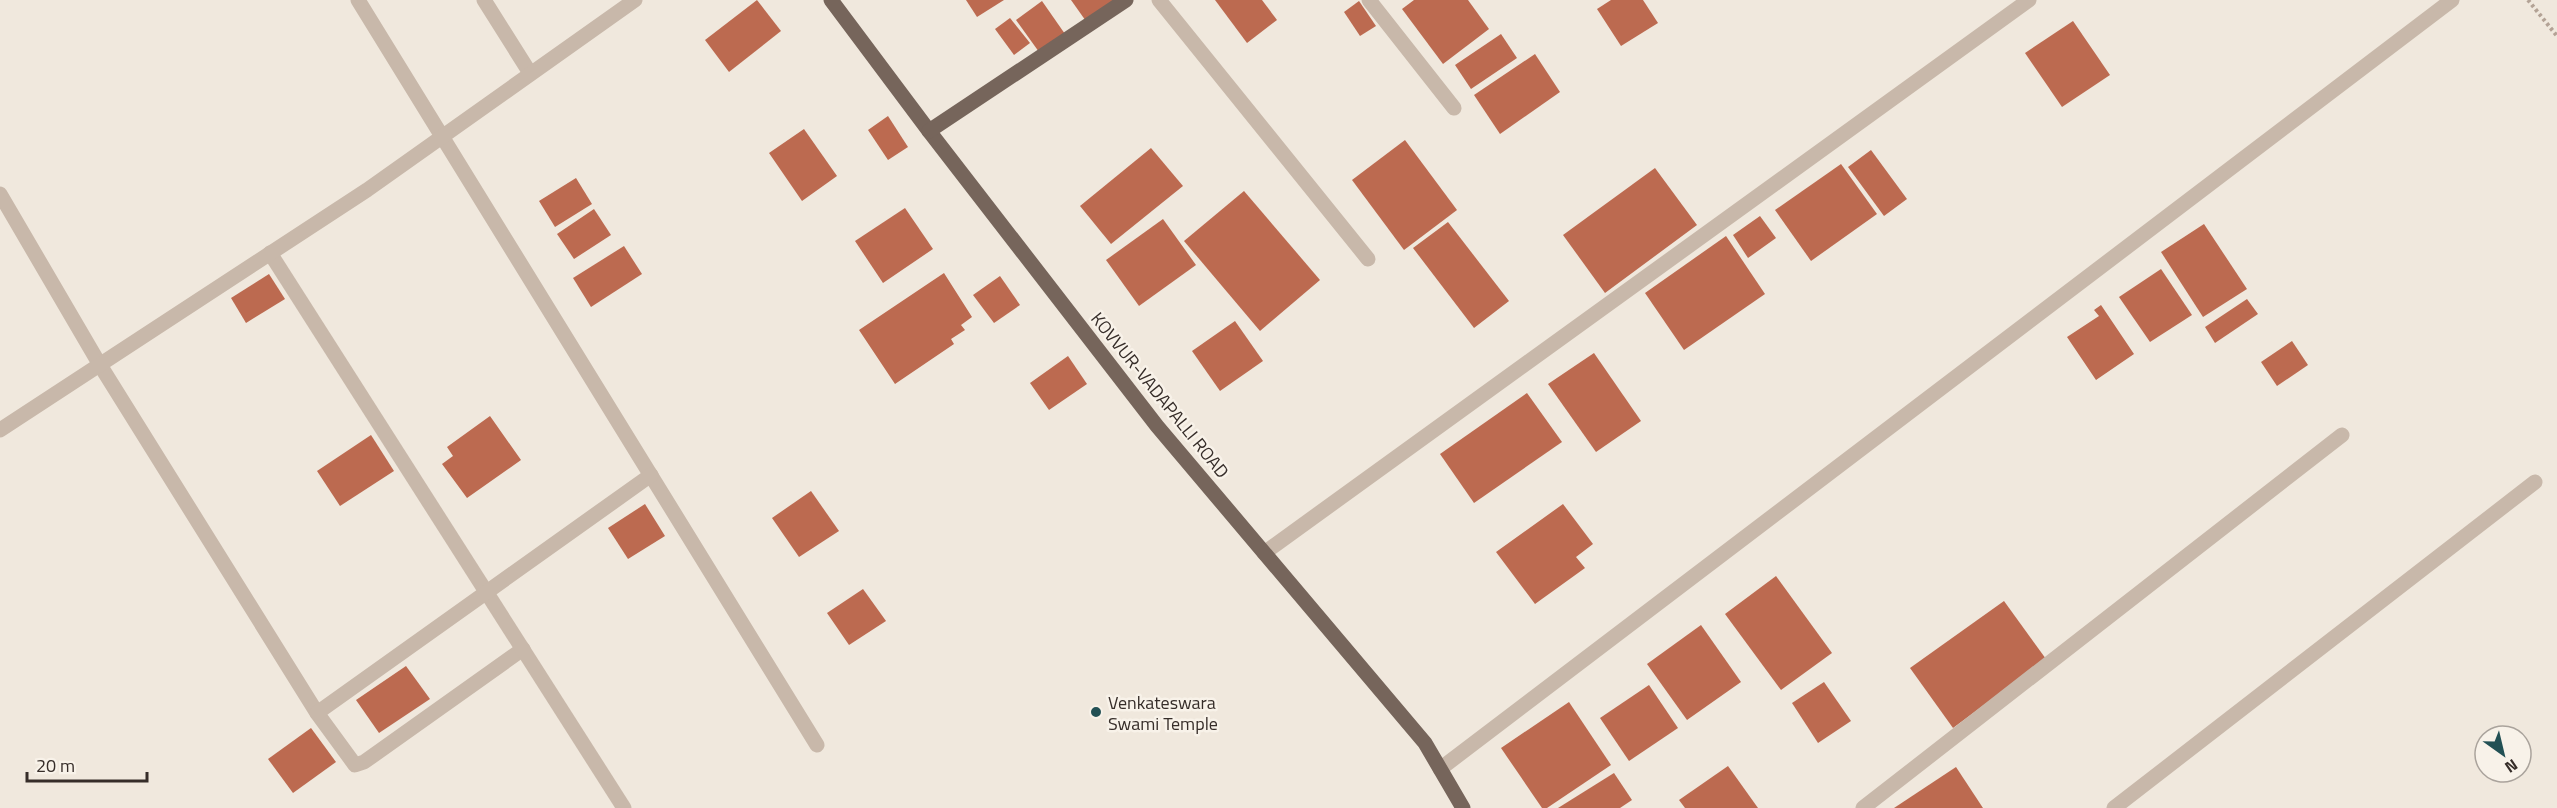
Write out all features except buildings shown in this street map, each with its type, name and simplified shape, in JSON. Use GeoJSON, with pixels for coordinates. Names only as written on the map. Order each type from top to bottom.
{"type":"FeatureCollection","features":[{"type":"Feature","properties":{"kind":"main road","name":"KOVVUR-VADAPALLI ROAD"},"geometry":{"type":"LineString","coordinates":[[831,0],[929,132],[1157,426],[1425,743],[1463,808]]}},
{"type":"Feature","properties":{"kind":"main road"},"geometry":{"type":"LineString","coordinates":[[929,132],[1126,0]]}},
{"type":"Feature","properties":{"kind":"street"},"geometry":{"type":"LineString","coordinates":[[358,0],[817,745]]}},
{"type":"Feature","properties":{"kind":"street"},"geometry":{"type":"LineString","coordinates":[[484,0],[530,73]]}},
{"type":"Feature","properties":{"kind":"street"},"geometry":{"type":"LineString","coordinates":[[0,430],[367,190],[635,0]]}},
{"type":"Feature","properties":{"kind":"street"},"geometry":{"type":"LineString","coordinates":[[1159,0],[1368,259]]}},
{"type":"Feature","properties":{"kind":"street"},"geometry":{"type":"LineString","coordinates":[[1369,0],[1455,108]]}},
{"type":"Feature","properties":{"kind":"street"},"geometry":{"type":"LineString","coordinates":[[1264,553],[2029,0]]}},
{"type":"Feature","properties":{"kind":"street"},"geometry":{"type":"LineString","coordinates":[[1440,769],[2452,0]]}},
{"type":"Feature","properties":{"kind":"street"},"geometry":{"type":"LineString","coordinates":[[0,194],[100,364],[317,713],[355,765],[364,762],[523,649]]}},
{"type":"Feature","properties":{"kind":"street"},"geometry":{"type":"LineString","coordinates":[[270,253],[624,808]]}},
{"type":"Feature","properties":{"kind":"street"},"geometry":{"type":"LineString","coordinates":[[1863,808],[2342,435]]}},
{"type":"Feature","properties":{"kind":"street"},"geometry":{"type":"LineString","coordinates":[[317,713],[651,475]]}},
{"type":"Feature","properties":{"kind":"street"},"geometry":{"type":"LineString","coordinates":[[2114,808],[2535,482]]}},
{"type":"Feature","properties":{"kind":"path"},"geometry":{"type":"LineString","coordinates":[[2528,0],[2557,36]]}},
{"type":"Feature","properties":{"kind":"place","name":"Venkateswara Swami Temple"},"geometry":{"type":"Point","coordinates":[1096,712]}}]}
